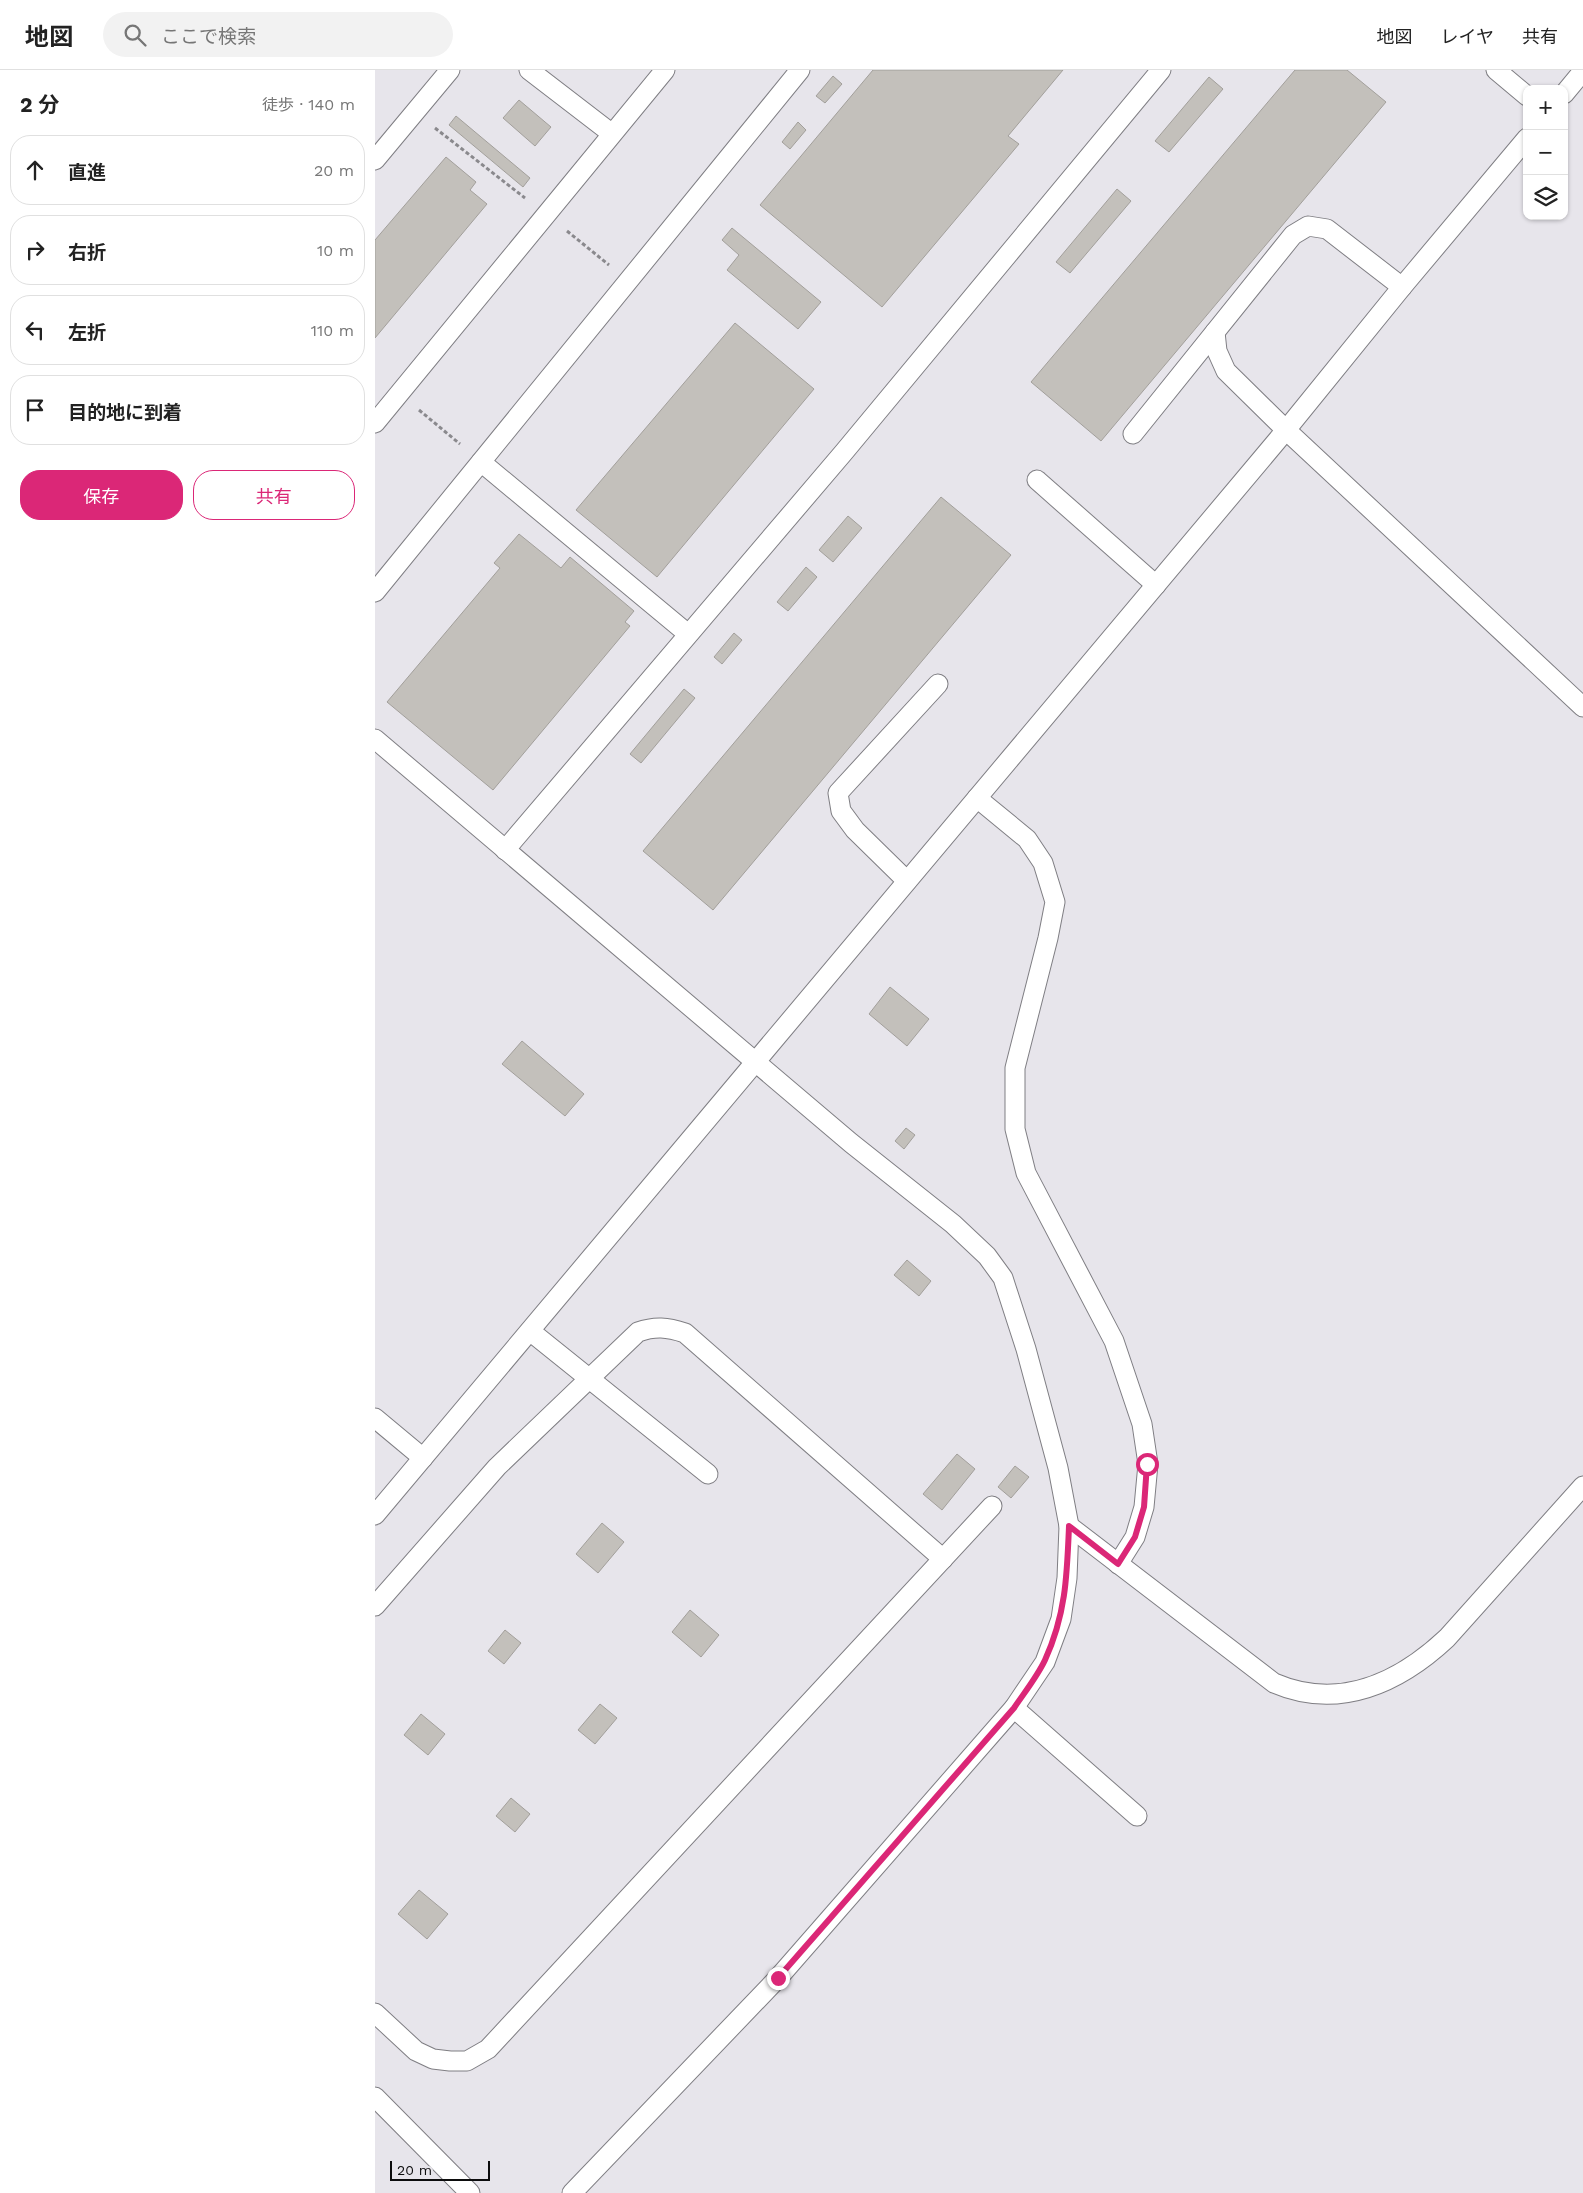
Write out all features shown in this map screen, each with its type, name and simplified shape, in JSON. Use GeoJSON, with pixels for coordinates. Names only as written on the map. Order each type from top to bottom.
{"type":"FeatureCollection","features":[{"type":"Feature","properties":{"kind":"lane"},"geometry":{"type":"LineString","coordinates":[[375,160],[450,70]]}},
{"type":"Feature","properties":{"kind":"lane"},"geometry":{"type":"LineString","coordinates":[[529,70],[611,133]]}},
{"type":"Feature","properties":{"kind":"lane"},"geometry":{"type":"LineString","coordinates":[[375,423],[611,133],[665,70]]}},
{"type":"Feature","properties":{"kind":"lane"},"geometry":{"type":"LineString","coordinates":[[375,592],[800,70]]}},
{"type":"Feature","properties":{"kind":"lane"},"geometry":{"type":"LineString","coordinates":[[1496,70],[1523,93]]}},
{"type":"Feature","properties":{"kind":"lane"},"geometry":{"type":"LineString","coordinates":[[1568,89],[1583,71]]}},
{"type":"Feature","properties":{"kind":"lane"},"geometry":{"type":"LineString","coordinates":[[505,850],[844,452],[1156,72]]}},
{"type":"Feature","properties":{"kind":"lane"},"geometry":{"type":"LineString","coordinates":[[375,1515],[1286,430],[1402,287],[1523,143]]}},
{"type":"Feature","properties":{"kind":"lane"},"geometry":{"type":"LineString","coordinates":[[1133,434],[1293,235],[1308,226],[1327,229],[1402,287]]}},
{"type":"Feature","properties":{"kind":"lane"},"geometry":{"type":"LineString","coordinates":[[1215,332],[1217,352],[1226,371],[1286,430],[1583,707]]}},
{"type":"Feature","properties":{"kind":"lane"},"geometry":{"type":"LineString","coordinates":[[481,462],[688,634]]}},
{"type":"Feature","properties":{"kind":"lane"},"geometry":{"type":"LineString","coordinates":[[1037,480],[1156,585]]}},
{"type":"Feature","properties":{"kind":"lane"},"geometry":{"type":"LineString","coordinates":[[907,881],[855,830],[841,811],[838,793],[938,684]]}},
{"type":"Feature","properties":{"kind":"lane"},"geometry":{"type":"LineString","coordinates":[[375,739],[851,1142],[953,1224],[987,1256],[1003,1278],[1025,1349],[1058,1468],[1069,1526],[1067,1578],[1061,1619],[1045,1662],[1014,1708],[778,1978],[572,2193]]}},
{"type":"Feature","properties":{"kind":"lane"},"geometry":{"type":"LineString","coordinates":[[977,798],[1027,839],[1043,863],[1055,902],[1048,938],[1015,1068],[1013,1100],[1015,1129],[1026,1173],[1114,1341],[1143,1424],[1147,1464],[1144,1507],[1135,1537],[1118,1564]]}},
{"type":"Feature","properties":{"kind":"lane"},"geometry":{"type":"LineString","coordinates":[[375,1606],[497,1468],[638,1332],[651,1327],[668,1327],[685,1334],[943,1559]]}},
{"type":"Feature","properties":{"kind":"lane"},"geometry":{"type":"LineString","coordinates":[[530,1331],[708,1474]]}},
{"type":"Feature","properties":{"kind":"lane"},"geometry":{"type":"LineString","coordinates":[[375,1418],[423,1458]]}},
{"type":"Feature","properties":{"kind":"lane"},"geometry":{"type":"LineString","coordinates":[[1069,1526],[1274,1683],[1293,1691],[1316,1694],[1346,1693],[1379,1685],[1406,1671],[1428,1656],[1447,1638],[1583,1486]]}},
{"type":"Feature","properties":{"kind":"lane"},"geometry":{"type":"LineString","coordinates":[[375,2013],[415,2051],[433,2059],[467,2061],[488,2049],[992,1506]]}},
{"type":"Feature","properties":{"kind":"lane"},"geometry":{"type":"LineString","coordinates":[[1014,1708],[1137,1816]]}},
{"type":"Feature","properties":{"kind":"lane"},"geometry":{"type":"LineString","coordinates":[[375,2097],[470,2193]]}},
{"type":"Feature","properties":{"kind":"path"},"geometry":{"type":"LineString","coordinates":[[415,112],[629,280]]}},
{"type":"Feature","properties":{"kind":"path"},"geometry":{"type":"LineString","coordinates":[[399,394],[481,462]]}},
{"type":"Feature","properties":{"kind":"building"},"geometry":{"type":"Polygon","coordinates":[[[873,70],[1063,70],[1008,136],[1019,144],[882,307],[760,205],[873,70]]]}},
{"type":"Feature","properties":{"kind":"building"},"geometry":{"type":"Polygon","coordinates":[[[1295,70],[1347,70],[1386,102],[1101,441],[1031,382],[1295,70]]]}},
{"type":"Feature","properties":{"kind":"building"},"geometry":{"type":"Polygon","coordinates":[[[833,76],[842,84],[825,103],[816,96],[833,76]]]}},
{"type":"Feature","properties":{"kind":"building"},"geometry":{"type":"Polygon","coordinates":[[[1209,77],[1223,89],[1169,152],[1155,141],[1209,77]]]}},
{"type":"Feature","properties":{"kind":"building"},"geometry":{"type":"Polygon","coordinates":[[[519,100],[551,127],[535,146],[503,118],[519,100]]]}},
{"type":"Feature","properties":{"kind":"building"},"geometry":{"type":"Polygon","coordinates":[[[456,116],[530,178],[523,187],[449,125],[456,116]]]}},
{"type":"Feature","properties":{"kind":"building"},"geometry":{"type":"Polygon","coordinates":[[[798,122],[806,130],[790,149],[782,142],[798,122]]]}},
{"type":"Feature","properties":{"kind":"building"},"geometry":{"type":"Polygon","coordinates":[[[446,157],[476,182],[470,190],[487,204],[375,338],[375,240],[446,157]]]}},
{"type":"Feature","properties":{"kind":"building"},"geometry":{"type":"Polygon","coordinates":[[[1117,189],[1131,201],[1070,273],[1056,262],[1117,189]]]}},
{"type":"Feature","properties":{"kind":"building"},"geometry":{"type":"Polygon","coordinates":[[[732,228],[821,302],[798,329],[727,270],[739,255],[722,240],[732,228]]]}},
{"type":"Feature","properties":{"kind":"building"},"geometry":{"type":"Polygon","coordinates":[[[735,323],[814,389],[657,577],[576,510],[735,323]]]}},
{"type":"Feature","properties":{"kind":"building"},"geometry":{"type":"Polygon","coordinates":[[[941,497],[1011,555],[713,910],[643,851],[941,497]]]}},
{"type":"Feature","properties":{"kind":"building"},"geometry":{"type":"Polygon","coordinates":[[[848,516],[862,528],[833,562],[819,550],[848,516]]]}},
{"type":"Feature","properties":{"kind":"building"},"geometry":{"type":"Polygon","coordinates":[[[519,534],[561,568],[570,557],[634,611],[625,622],[630,626],[493,790],[387,702],[500,568],[494,563],[519,534]]]}},
{"type":"Feature","properties":{"kind":"building"},"geometry":{"type":"Polygon","coordinates":[[[806,567],[817,577],[788,611],[777,602],[806,567]]]}},
{"type":"Feature","properties":{"kind":"building"},"geometry":{"type":"Polygon","coordinates":[[[734,633],[742,640],[722,664],[714,657],[734,633]]]}},
{"type":"Feature","properties":{"kind":"building"},"geometry":{"type":"Polygon","coordinates":[[[684,689],[695,698],[641,763],[630,754],[684,689]]]}},
{"type":"Feature","properties":{"kind":"building"},"geometry":{"type":"Polygon","coordinates":[[[890,987],[929,1019],[907,1046],[869,1014],[890,987]]]}},
{"type":"Feature","properties":{"kind":"building"},"geometry":{"type":"Polygon","coordinates":[[[522,1041],[584,1094],[565,1116],[502,1064],[522,1041]]]}},
{"type":"Feature","properties":{"kind":"building"},"geometry":{"type":"Polygon","coordinates":[[[906,1128],[915,1135],[904,1149],[895,1141],[906,1128]]]}},
{"type":"Feature","properties":{"kind":"building"},"geometry":{"type":"Polygon","coordinates":[[[907,1260],[931,1281],[919,1296],[894,1275],[907,1260]]]}},
{"type":"Feature","properties":{"kind":"building"},"geometry":{"type":"Polygon","coordinates":[[[957,1454],[975,1469],[942,1510],[923,1494],[957,1454]]]}},
{"type":"Feature","properties":{"kind":"building"},"geometry":{"type":"Polygon","coordinates":[[[1015,1466],[1029,1477],[1011,1498],[998,1487],[1015,1466]]]}},
{"type":"Feature","properties":{"kind":"building"},"geometry":{"type":"Polygon","coordinates":[[[602,1523],[624,1542],[598,1573],[576,1554],[602,1523]]]}},
{"type":"Feature","properties":{"kind":"building"},"geometry":{"type":"Polygon","coordinates":[[[690,1610],[719,1635],[701,1657],[672,1632],[690,1610]]]}},
{"type":"Feature","properties":{"kind":"building"},"geometry":{"type":"Polygon","coordinates":[[[505,1630],[521,1643],[504,1664],[488,1651],[505,1630]]]}},
{"type":"Feature","properties":{"kind":"building"},"geometry":{"type":"Polygon","coordinates":[[[600,1704],[617,1718],[595,1744],[578,1730],[600,1704]]]}},
{"type":"Feature","properties":{"kind":"building"},"geometry":{"type":"Polygon","coordinates":[[[421,1714],[445,1734],[428,1755],[404,1735],[421,1714]]]}},
{"type":"Feature","properties":{"kind":"building"},"geometry":{"type":"Polygon","coordinates":[[[511,1798],[530,1814],[515,1832],[496,1816],[511,1798]]]}},
{"type":"Feature","properties":{"kind":"building"},"geometry":{"type":"Polygon","coordinates":[[[419,1890],[448,1914],[427,1939],[398,1914],[419,1890]]]}},
{"type":"Feature","properties":{"kind":"route"},"geometry":{"type":"LineString","coordinates":[[778,1978],[1014,1708],[1045,1662],[1061,1619],[1067,1578],[1069,1526],[1118,1564],[1135,1537],[1144,1507],[1147,1464]]}}]}
